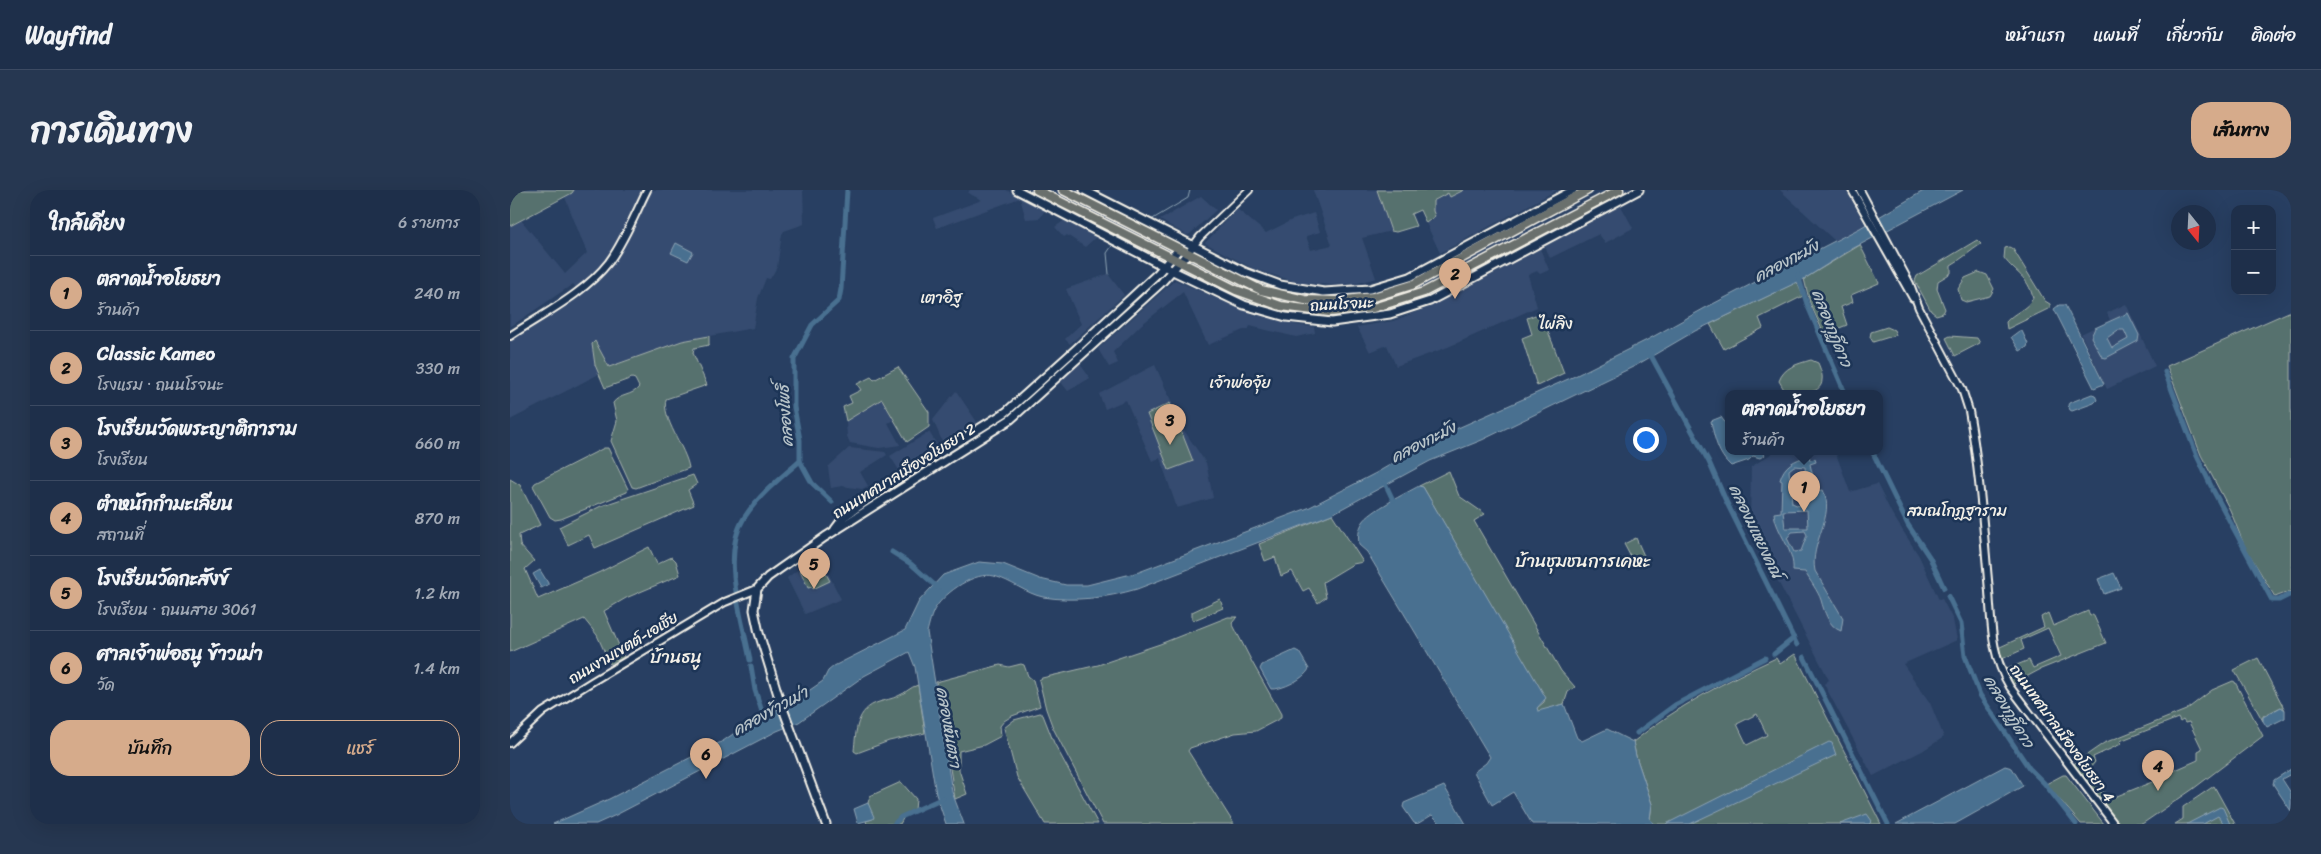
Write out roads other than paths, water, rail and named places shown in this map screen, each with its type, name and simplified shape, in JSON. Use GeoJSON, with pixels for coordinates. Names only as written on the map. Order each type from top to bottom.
{"type":"FeatureCollection","features":[{"type":"Feature","properties":{"kind":"main road","name":"ถนนโรจนะ"},"geometry":{"type":"LineString","coordinates":[[1017,190],[1172,271],[1238,302],[1271,314],[1314,321],[1374,318],[1407,310],[1438,297],[1639,190]]}},
{"type":"Feature","properties":{"kind":"main road","name":"ถนนโรจนะ"},"geometry":{"type":"LineString","coordinates":[[1037,190],[1179,263],[1263,301],[1311,311],[1350,312],[1391,304],[1424,292],[1619,190]]}},
{"type":"Feature","properties":{"kind":"main road","name":"ถนนโรจนะ"},"geometry":{"type":"LineString","coordinates":[[1063,190],[1243,282],[1273,294],[1313,301],[1354,300],[1412,284],[1588,190]]}},
{"type":"Feature","properties":{"kind":"main road","name":"ถนนโรจนะ"},"geometry":{"type":"LineString","coordinates":[[1084,190],[1245,272],[1286,286],[1324,292],[1370,289],[1418,273],[1572,190]]}},
{"type":"Feature","properties":{"kind":"main road"},"geometry":{"type":"LineString","coordinates":[[1543,215],[1548,226]]}},
{"type":"Feature","properties":{"kind":"main road","name":"ถนนเทศบาลเมืองอโยธยา 2"},"geometry":{"type":"LineString","coordinates":[[833,531],[844,517],[890,484],[1006,412],[1076,350],[1164,266],[1179,249]]}},
{"type":"Feature","properties":{"kind":"main road","name":"ถนนเทศบาลเมืองอโยธยา 2"},"geometry":{"type":"LineString","coordinates":[[833,531],[849,523],[1011,419],[1172,271],[1188,253]]}},
{"type":"Feature","properties":{"kind":"main road"},"geometry":{"type":"LineString","coordinates":[[826,824],[779,698],[754,610],[757,589],[768,577],[833,531]]}},
{"type":"Feature","properties":{"kind":"street"},"geometry":{"type":"LineString","coordinates":[[510,336],[574,293],[600,272],[623,239],[648,190]]}},
{"type":"Feature","properties":{"kind":"street"},"geometry":{"type":"LineString","coordinates":[[1188,253],[1200,237],[1249,190]]}},
{"type":"Feature","properties":{"kind":"street","name":"ถนนเทศบาลเมืองอโยธยา 4"},"geometry":{"type":"LineString","coordinates":[[1852,190],[1866,209],[1885,243],[1904,286],[1919,308],[1962,390],[1969,411],[1994,651],[2000,671],[2010,688],[2114,824]]}},
{"type":"Feature","properties":{"kind":"street","name":"ถนนเทศบาลเมืองอโยธยา 4"},"geometry":{"type":"LineString","coordinates":[[1860,190],[1866,209]]}},
{"type":"Feature","properties":{"kind":"street"},"geometry":{"type":"LineString","coordinates":[[1179,249],[1187,242],[1200,237]]}},
{"type":"Feature","properties":{"kind":"street","name":"ถนนงามเขตต์-เอเชีย"},"geometry":{"type":"LineString","coordinates":[[510,743],[543,712],[725,602],[745,592],[757,589]]}},
{"type":"Feature","properties":{"kind":"waterway","name":"คลองโพธิ์"},"geometry":{"type":"LineString","coordinates":[[750,660],[735,588],[734,551],[737,533],[744,518],[756,502],[800,461],[800,440],[794,407],[794,359],[812,325],[839,300],[847,190]]}},
{"type":"Feature","properties":{"kind":"waterway"},"geometry":{"type":"LineString","coordinates":[[1151,220],[1188,198],[1190,190]]}},
{"type":"Feature","properties":{"kind":"waterway"},"geometry":{"type":"LineString","coordinates":[[1109,274],[1107,253],[1114,243]]}},
{"type":"Feature","properties":{"kind":"waterway","name":"คลองกุฎีดาว"},"geometry":{"type":"LineString","coordinates":[[1798,275],[1807,304],[1844,390]]}},
{"type":"Feature","properties":{"kind":"waterway","name":"คลองมเหยงคณ์"},"geometry":{"type":"LineString","coordinates":[[1649,352],[1709,462],[1726,501],[1797,645]]}},
{"type":"Feature","properties":{"kind":"waterway"},"geometry":{"type":"LineString","coordinates":[[2165,372],[2197,456],[2211,486]]}},
{"type":"Feature","properties":{"kind":"waterway","name":"คลองกุฎีดาว"},"geometry":{"type":"LineString","coordinates":[[1874,455],[1908,525],[1930,558],[1944,588]]}},
{"type":"Feature","properties":{"kind":"waterway"},"geometry":{"type":"LineString","coordinates":[[800,461],[812,483],[832,502]]}},
{"type":"Feature","properties":{"kind":"waterway"},"geometry":{"type":"LineString","coordinates":[[1384,481],[1393,500]]}},
{"type":"Feature","properties":{"kind":"waterway"},"geometry":{"type":"LineString","coordinates":[[2213,490],[2272,600],[2279,600],[2291,594]]}},
{"type":"Feature","properties":{"kind":"waterway"},"geometry":{"type":"LineString","coordinates":[[892,552],[911,564],[938,588]]}},
{"type":"Feature","properties":{"kind":"waterway","name":"คลองกุฎีดาว"},"geometry":{"type":"LineString","coordinates":[[1948,596],[1961,623],[1965,656],[1980,695],[2029,768],[2044,783],[2076,824]]}},
{"type":"Feature","properties":{"kind":"waterway"},"geometry":{"type":"LineString","coordinates":[[1774,654],[1794,638]]}},
{"type":"Feature","properties":{"kind":"waterway","name":"คลองมเหยงคณ์"},"geometry":{"type":"LineString","coordinates":[[1804,657],[1888,824]]}},
{"type":"Feature","properties":{"kind":"waterway"},"geometry":{"type":"LineString","coordinates":[[1637,733],[1675,705],[1765,658]]}},
{"type":"Feature","properties":{"kind":"waterway","name":"คลองโพธิ์"},"geometry":{"type":"LineString","coordinates":[[751,666],[755,690],[765,721]]}},
{"type":"Feature","properties":{"kind":"waterway"},"geometry":{"type":"LineString","coordinates":[[894,824],[901,817],[943,798]]}},
{"type":"Feature","properties":{"kind":"place","name":"Classic Kameo"},"geometry":{"type":"Point","coordinates":[1455,299]}},
{"type":"Feature","properties":{"kind":"place","name":"โรงเรียนวัดพระญาติการาม"},"geometry":{"type":"Point","coordinates":[1170,445]}},
{"type":"Feature","properties":{"kind":"place","name":"ตลาดน้ำอโยธยา"},"geometry":{"type":"Point","coordinates":[1804,512]}},
{"type":"Feature","properties":{"kind":"place","name":"โรงเรียนวัดกะสังข์"},"geometry":{"type":"Point","coordinates":[814,589]}},
{"type":"Feature","properties":{"kind":"place","name":"ศาลเจ้าพ่อธนู ข้าวเม่า"},"geometry":{"type":"Point","coordinates":[706,779]}},
{"type":"Feature","properties":{"kind":"place","name":"ตำหนักกำมะเลียน"},"geometry":{"type":"Point","coordinates":[2158,791]}},
{"type":"Feature","properties":{"kind":"district","name":"เตาอิฐ"},"geometry":{"type":"Point","coordinates":[941,297]}},
{"type":"Feature","properties":{"kind":"district","name":"ไผ่ลิง"},"geometry":{"type":"Point","coordinates":[1556,323]}},
{"type":"Feature","properties":{"kind":"district","name":"เจ้าพ่อจุ้ย"},"geometry":{"type":"Point","coordinates":[1240,382]}},
{"type":"Feature","properties":{"kind":"district","name":"สมณโกฏฐาราม"},"geometry":{"type":"Point","coordinates":[1957,510]}},
{"type":"Feature","properties":{"kind":"district","name":"บ้านชุมชนการเคหะ"},"geometry":{"type":"Point","coordinates":[1583,561]}},
{"type":"Feature","properties":{"kind":"district","name":"บ้านธนู"},"geometry":{"type":"Point","coordinates":[676,657]}},
{"type":"Feature","properties":{"kind":"water label","name":"คลองกะมัง"},"geometry":{"type":"Point","coordinates":[1786,261]}},
{"type":"Feature","properties":{"kind":"water label","name":"คลองกะมัง"},"geometry":{"type":"Point","coordinates":[1423,442]}},
{"type":"Feature","properties":{"kind":"water label","name":"คลองข้าวเม่า"},"geometry":{"type":"Point","coordinates":[770,711]}},
{"type":"Feature","properties":{"kind":"water label","name":"คลองหันตรา"},"geometry":{"type":"Point","coordinates":[949,727]}}]}
